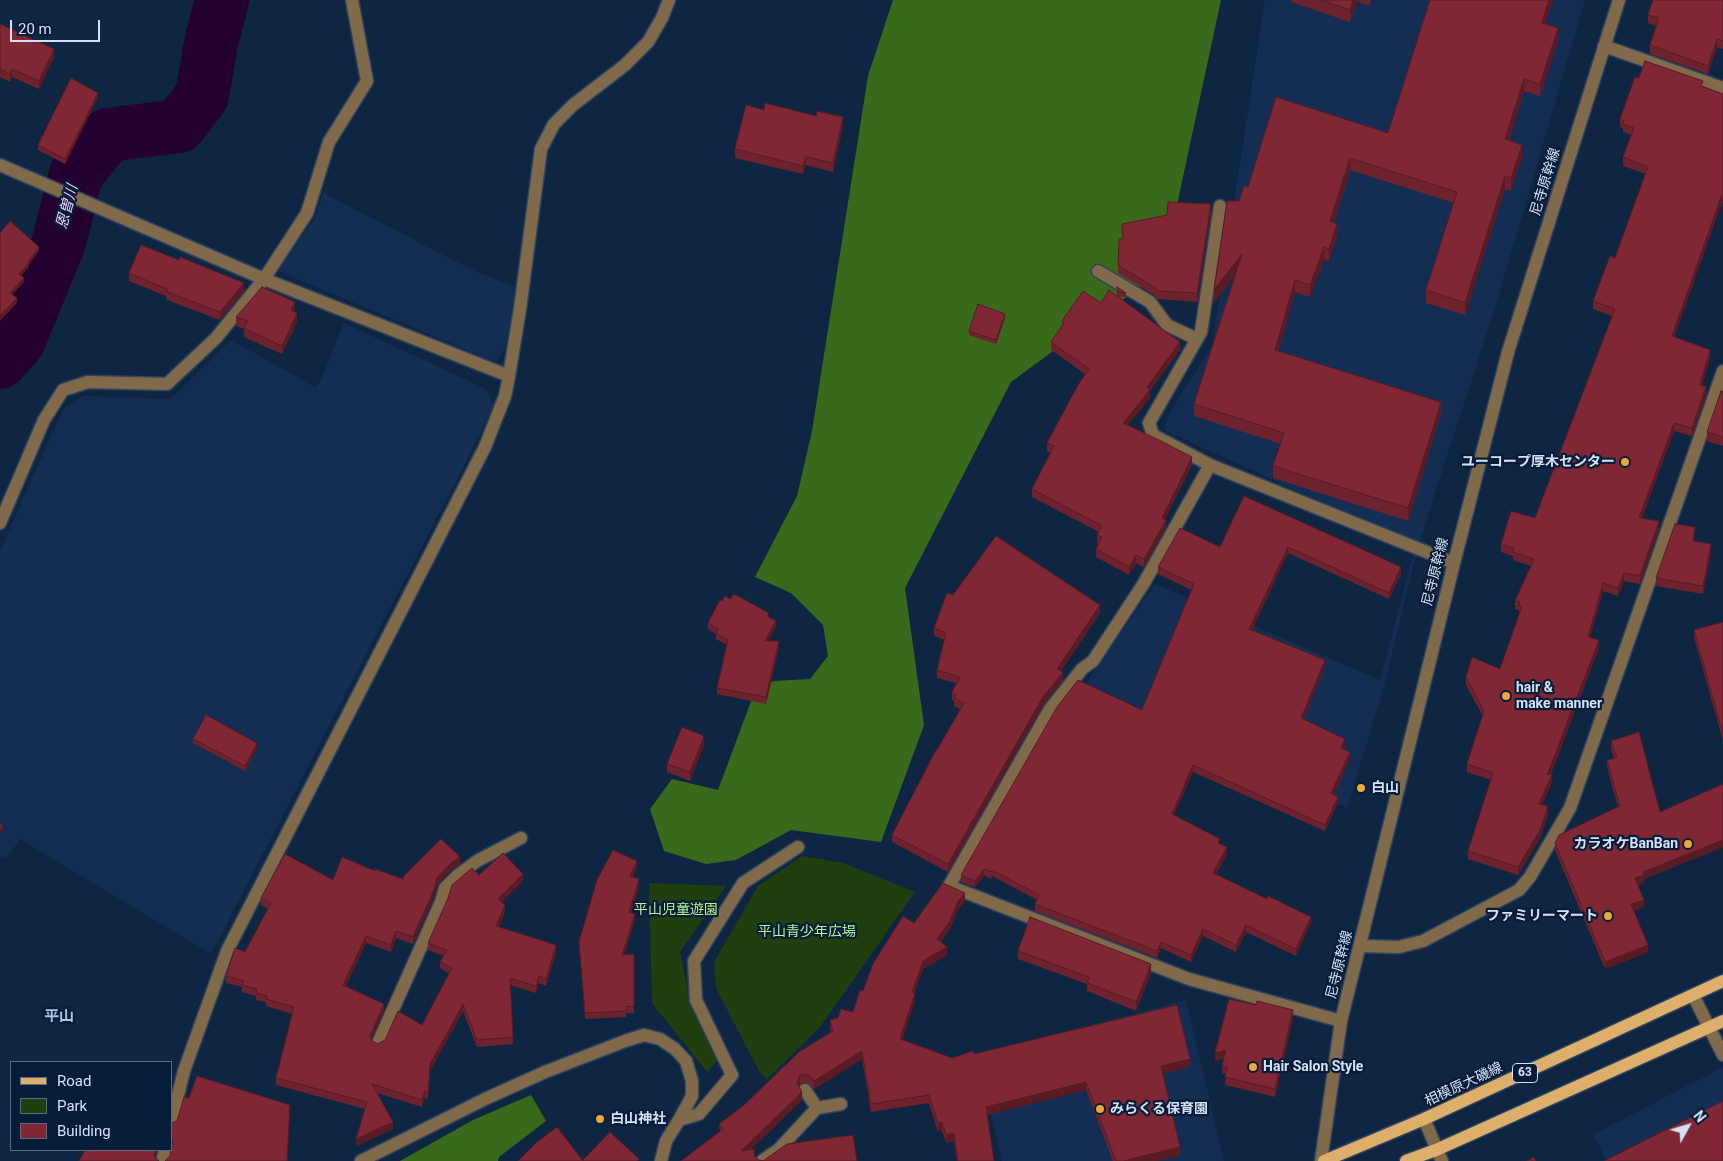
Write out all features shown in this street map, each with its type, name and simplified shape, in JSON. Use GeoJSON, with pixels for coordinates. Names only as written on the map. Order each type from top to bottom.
{"type":"FeatureCollection","features":[{"type":"Feature","properties":{"kind":"main road","name":"相模原大磯線"},"geometry":{"type":"LineString","coordinates":[[1322,1161],[1424,1119],[1723,981]]}},
{"type":"Feature","properties":{"kind":"main road","name":"63"},"geometry":{"type":"LineString","coordinates":[[1406,1161],[1439,1155],[1723,1021]]}},
{"type":"Feature","properties":{"kind":"street"},"geometry":{"type":"LineString","coordinates":[[0,523],[44,420],[63,390],[88,382],[167,384],[216,338],[264,279],[307,213],[329,142],[367,81],[352,0]]}},
{"type":"Feature","properties":{"kind":"street"},"geometry":{"type":"LineString","coordinates":[[172,1119],[184,1072],[227,951],[485,447],[510,376],[541,149],[554,124],[572,105],[625,65],[648,42],[662,18],[669,0]]}},
{"type":"Feature","properties":{"kind":"street","name":"尼寺原幹線"},"geometry":{"type":"LineString","coordinates":[[1322,1161],[1341,1022],[1454,563],[1508,352],[1619,0]]}},
{"type":"Feature","properties":{"kind":"street"},"geometry":{"type":"LineString","coordinates":[[1604,46],[1723,88]]}},
{"type":"Feature","properties":{"kind":"street"},"geometry":{"type":"LineString","coordinates":[[0,166],[264,279],[510,376]]}},
{"type":"Feature","properties":{"kind":"street"},"geometry":{"type":"LineString","coordinates":[[1220,206],[1201,332],[1149,423],[1153,435],[1210,465],[1454,563]]}},
{"type":"Feature","properties":{"kind":"street"},"geometry":{"type":"LineString","coordinates":[[1098,271],[1150,302],[1167,325],[1198,339]]}},
{"type":"Feature","properties":{"kind":"street"},"geometry":{"type":"LineString","coordinates":[[1360,946],[1399,947],[1423,941],[1519,890],[1530,877],[1570,808],[1723,371]]}},
{"type":"Feature","properties":{"kind":"street"},"geometry":{"type":"LineString","coordinates":[[1210,465],[1144,582],[1093,661],[1082,669],[1050,709],[949,886],[1189,979],[1341,1022]]}},
{"type":"Feature","properties":{"kind":"street"},"geometry":{"type":"LineString","coordinates":[[378,1043],[441,902],[445,888],[477,861],[521,838]]}},
{"type":"Feature","properties":{"kind":"street"},"geometry":{"type":"LineString","coordinates":[[679,1120],[699,1114],[732,1075],[696,1000],[694,961],[743,883],[798,847]]}},
{"type":"Feature","properties":{"kind":"street"},"geometry":{"type":"LineString","coordinates":[[1693,995],[1723,1055]]}},
{"type":"Feature","properties":{"kind":"street"},"geometry":{"type":"LineString","coordinates":[[360,1161],[485,1099],[545,1072],[625,1041],[644,1036],[660,1039],[675,1048],[686,1062],[692,1081],[692,1096],[666,1141],[661,1161]]}},
{"type":"Feature","properties":{"kind":"street"},"geometry":{"type":"LineString","coordinates":[[805,1090],[818,1108]]}},
{"type":"Feature","properties":{"kind":"street"},"geometry":{"type":"LineString","coordinates":[[762,1161],[778,1150],[818,1108],[841,1104]]}},
{"type":"Feature","properties":{"kind":"street"},"geometry":{"type":"LineString","coordinates":[[1424,1119],[1439,1155]]}},
{"type":"Feature","properties":{"kind":"shaded area"},"geometry":{"type":"Polygon","coordinates":[[[1265,0],[1585,0],[1495,308],[1419,543],[1385,683],[1347,808],[1084,686],[1155,584],[1380,680],[1416,545],[1164,430],[1168,415],[1212,346],[1265,0]]]}},
{"type":"Feature","properties":{"kind":"shaded area"},"geometry":{"type":"Polygon","coordinates":[[[323,193],[477,272],[516,287],[506,346],[496,362],[278,271],[281,261],[314,221],[323,193]]]}},
{"type":"Feature","properties":{"kind":"shaded area"},"geometry":{"type":"Polygon","coordinates":[[[344,323],[486,389],[494,407],[211,954],[20,839],[8,856],[0,858],[0,551],[63,409],[83,396],[171,399],[231,340],[315,387],[320,383],[344,323]]]}},
{"type":"Feature","properties":{"kind":"shaded area","name":"みらくる保育園"},"geometry":{"type":"Polygon","coordinates":[[[1186,1000],[1224,1161],[1002,1161],[977,1056],[1186,1000]]]}},
{"type":"Feature","properties":{"kind":"shaded area"},"geometry":{"type":"Polygon","coordinates":[[[1723,1067],[1723,1161],[1607,1161],[1593,1135],[1723,1067]]]}},
{"type":"Feature","properties":{"kind":"green space"},"geometry":{"type":"Polygon","coordinates":[[[893,0],[1221,0],[1163,270],[1011,382],[905,588],[924,725],[881,842],[791,830],[736,860],[706,864],[664,851],[650,809],[672,779],[718,790],[756,688],[774,681],[810,679],[828,656],[823,625],[791,593],[755,577],[797,496],[812,431],[868,76],[893,0]]]}},
{"type":"Feature","properties":{"kind":"green space","name":"平山青少年広場"},"geometry":{"type":"Polygon","coordinates":[[[802,856],[843,863],[915,892],[820,1027],[767,1079],[759,1071],[716,988],[714,962],[758,886],[802,856]]]}},
{"type":"Feature","properties":{"kind":"green space","name":"平山児童遊園"},"geometry":{"type":"Polygon","coordinates":[[[649,883],[726,886],[680,952],[690,1001],[719,1059],[707,1072],[652,1003],[649,883]]]}},
{"type":"Feature","properties":{"kind":"green space"},"geometry":{"type":"Polygon","coordinates":[[[531,1095],[546,1121],[499,1157],[498,1161],[400,1161],[473,1120],[531,1095]]]}},
{"type":"Feature","properties":{"kind":"building"},"geometry":{"type":"Polygon","coordinates":[[[1321,0],[1353,0],[1350,10],[1321,0]]]}},
{"type":"Feature","properties":{"kind":"building"},"geometry":{"type":"Polygon","coordinates":[[[1430,0],[1549,0],[1542,23],[1558,28],[1540,84],[1524,79],[1505,139],[1522,145],[1511,178],[1505,176],[1465,303],[1426,290],[1457,192],[1350,158],[1330,221],[1337,224],[1329,249],[1324,247],[1310,285],[1295,280],[1275,350],[1441,402],[1408,508],[1273,466],[1284,433],[1194,404],[1242,254],[1214,290],[1227,201],[1239,201],[1244,186],[1248,187],[1276,97],[1388,133],[1430,0]]]}},
{"type":"Feature","properties":{"kind":"building"},"geometry":{"type":"Polygon","coordinates":[[[1653,0],[1723,0],[1723,41],[1717,39],[1708,66],[1650,45],[1659,18],[1648,15],[1653,0]]]}},
{"type":"Feature","properties":{"kind":"building"},"geometry":{"type":"Polygon","coordinates":[[[0,24],[54,49],[39,81],[12,69],[10,74],[0,69],[0,24]]]}},
{"type":"Feature","properties":{"kind":"building"},"geometry":{"type":"Polygon","coordinates":[[[1645,61],[1703,81],[1701,86],[1723,94],[1723,195],[1672,336],[1710,350],[1700,385],[1706,387],[1692,428],[1674,423],[1639,518],[1659,521],[1640,576],[1624,573],[1618,588],[1603,583],[1588,637],[1599,640],[1547,775],[1552,774],[1539,804],[1548,806],[1540,830],[1518,867],[1468,851],[1493,773],[1467,764],[1484,711],[1466,677],[1472,657],[1500,669],[1522,606],[1519,606],[1520,602],[1515,601],[1534,559],[1513,552],[1514,548],[1501,544],[1511,511],[1535,518],[1615,309],[1593,301],[1610,256],[1615,258],[1648,167],[1623,157],[1634,128],[1623,124],[1624,121],[1620,119],[1635,77],[1639,78],[1645,61]]]}},
{"type":"Feature","properties":{"kind":"building"},"geometry":{"type":"Polygon","coordinates":[[[71,78],[98,93],[65,159],[38,145],[71,78]]]}},
{"type":"Feature","properties":{"kind":"building"},"geometry":{"type":"Polygon","coordinates":[[[765,103],[816,116],[817,111],[843,117],[833,163],[806,157],[803,166],[735,149],[746,105],[764,110],[765,103]]]}},
{"type":"Feature","properties":{"kind":"building"},"geometry":{"type":"Polygon","coordinates":[[[1168,202],[1211,204],[1197,293],[1158,291],[1118,265],[1119,239],[1123,239],[1122,224],[1167,215],[1168,202]]]}},
{"type":"Feature","properties":{"kind":"building"},"geometry":{"type":"Polygon","coordinates":[[[10,221],[39,247],[19,274],[24,278],[10,293],[17,298],[0,316],[0,233],[10,221]]]}},
{"type":"Feature","properties":{"kind":"building"},"geometry":{"type":"Polygon","coordinates":[[[141,245],[179,260],[180,257],[244,283],[220,312],[166,291],[167,289],[129,273],[141,245]]]}},
{"type":"Feature","properties":{"kind":"building"},"geometry":{"type":"Polygon","coordinates":[[[262,287],[295,302],[291,310],[297,313],[282,346],[244,328],[248,321],[236,317],[262,287]]]}},
{"type":"Feature","properties":{"kind":"building"},"geometry":{"type":"Polygon","coordinates":[[[1117,287],[1126,293],[1117,292],[1117,287]]]}},
{"type":"Feature","properties":{"kind":"building"},"geometry":{"type":"Polygon","coordinates":[[[1109,290],[1180,342],[1147,387],[1150,390],[1123,423],[1192,457],[1162,518],[1166,520],[1144,559],[1136,555],[1129,567],[1096,549],[1102,537],[1097,535],[1102,526],[1032,489],[1054,446],[1047,443],[1078,385],[1089,369],[1051,342],[1064,323],[1062,321],[1083,291],[1101,303],[1109,290]]]}},
{"type":"Feature","properties":{"kind":"building"},"geometry":{"type":"Polygon","coordinates":[[[978,304],[1005,314],[996,340],[969,331],[978,304]]]}},
{"type":"Feature","properties":{"kind":"building"},"geometry":{"type":"Polygon","coordinates":[[[1721,391],[1723,392],[1723,437],[1707,432],[1721,391]]]}},
{"type":"Feature","properties":{"kind":"building"},"geometry":{"type":"Polygon","coordinates":[[[1244,496],[1401,567],[1389,593],[1288,547],[1249,629],[1325,660],[1301,718],[1345,739],[1341,748],[1350,752],[1331,793],[1338,797],[1325,825],[1193,765],[1172,814],[1220,839],[1218,843],[1227,847],[1213,873],[1267,899],[1268,896],[1311,917],[1296,949],[1246,925],[1236,945],[1203,929],[1191,955],[1161,942],[1157,951],[1035,904],[1039,895],[992,870],[991,872],[984,869],[975,881],[961,875],[1057,707],[1078,680],[1142,710],[1194,584],[1158,567],[1180,528],[1220,547],[1244,496]]]}},
{"type":"Feature","properties":{"kind":"building"},"geometry":{"type":"Polygon","coordinates":[[[1675,524],[1695,527],[1693,541],[1711,544],[1703,586],[1656,578],[1675,524]]]}},
{"type":"Feature","properties":{"kind":"building"},"geometry":{"type":"Polygon","coordinates":[[[996,536],[1100,605],[1057,669],[1063,672],[1043,697],[948,864],[892,835],[936,750],[964,703],[954,698],[956,695],[952,692],[960,677],[937,670],[946,633],[934,628],[947,593],[953,595],[996,536]]]}},
{"type":"Feature","properties":{"kind":"building"},"geometry":{"type":"Polygon","coordinates":[[[734,594],[769,613],[767,616],[776,621],[765,641],[779,641],[766,697],[717,688],[728,640],[716,633],[718,629],[708,623],[720,600],[722,601],[725,596],[730,599],[734,594]]]}},
{"type":"Feature","properties":{"kind":"building"},"geometry":{"type":"Polygon","coordinates":[[[1723,622],[1723,734],[1694,630],[1723,622]]]}},
{"type":"Feature","properties":{"kind":"building"},"geometry":{"type":"Polygon","coordinates":[[[206,715],[257,743],[245,766],[193,739],[206,715]]]}},
{"type":"Feature","properties":{"kind":"building"},"geometry":{"type":"Polygon","coordinates":[[[682,727],[704,736],[690,772],[667,764],[682,727]]]}},
{"type":"Feature","properties":{"kind":"building"},"geometry":{"type":"Polygon","coordinates":[[[1639,732],[1660,812],[1723,784],[1723,840],[1643,872],[1644,875],[1635,878],[1644,900],[1631,904],[1648,945],[1605,962],[1555,843],[1559,835],[1620,806],[1607,760],[1617,758],[1611,741],[1639,732]]]}},
{"type":"Feature","properties":{"kind":"building"},"geometry":{"type":"Polygon","coordinates":[[[441,839],[460,857],[451,863],[437,878],[433,892],[413,937],[396,931],[391,945],[366,936],[343,985],[384,1004],[370,1036],[372,1041],[378,1044],[385,1040],[398,1011],[422,1025],[452,968],[440,962],[447,950],[428,943],[452,885],[472,868],[479,875],[503,853],[523,874],[498,899],[505,905],[496,926],[556,945],[546,979],[539,976],[536,986],[510,978],[513,1037],[477,1040],[463,1004],[430,1064],[428,1092],[425,1091],[422,1100],[372,1084],[393,1122],[356,1139],[367,1102],[276,1078],[294,1007],[266,999],[267,996],[256,993],[257,989],[242,985],[244,981],[226,976],[235,948],[245,952],[271,903],[261,898],[285,854],[333,880],[342,857],[375,871],[375,869],[403,879],[441,839]]]}},
{"type":"Feature","properties":{"kind":"building"},"geometry":{"type":"Polygon","coordinates":[[[613,850],[637,861],[630,876],[639,879],[629,912],[635,914],[622,955],[634,954],[634,1007],[626,1006],[626,1011],[585,1013],[579,942],[597,880],[613,850]]]}},
{"type":"Feature","properties":{"kind":"building"},"geometry":{"type":"Polygon","coordinates":[[[943,883],[965,893],[957,903],[950,921],[937,939],[947,947],[923,961],[912,992],[915,993],[900,1039],[952,1058],[973,1051],[974,1054],[1177,1005],[1190,1059],[1161,1066],[1180,1147],[1116,1161],[1086,1082],[986,1107],[994,1161],[958,1161],[954,1133],[946,1135],[942,1122],[938,1123],[929,1095],[871,1104],[862,1051],[814,1081],[808,1074],[800,1075],[797,1083],[802,1092],[741,1151],[755,1149],[755,1157],[763,1161],[681,1161],[723,1129],[719,1124],[743,1106],[799,1052],[833,1031],[830,1020],[838,1018],[841,1009],[853,1012],[860,990],[863,991],[873,964],[903,916],[914,923],[943,883]]]}},
{"type":"Feature","properties":{"kind":"building"},"geometry":{"type":"Polygon","coordinates":[[[1030,917],[1151,964],[1136,1002],[1087,983],[1089,977],[1018,951],[1030,917]]]}},
{"type":"Feature","properties":{"kind":"building"},"geometry":{"type":"Polygon","coordinates":[[[1229,999],[1256,1005],[1257,1001],[1293,1010],[1275,1089],[1225,1077],[1227,1067],[1222,1065],[1226,1050],[1215,1053],[1229,999]]]}},
{"type":"Feature","properties":{"kind":"building"},"geometry":{"type":"Polygon","coordinates":[[[197,1076],[290,1105],[287,1161],[165,1161],[172,1151],[172,1123],[177,1121],[184,1097],[189,1098],[197,1076]]]}},
{"type":"Feature","properties":{"kind":"building"},"geometry":{"type":"Polygon","coordinates":[[[1723,1101],[1723,1161],[1604,1161],[1723,1101]]]}},
{"type":"Feature","properties":{"kind":"building"},"geometry":{"type":"Polygon","coordinates":[[[557,1127],[583,1161],[518,1161],[536,1143],[557,1127]]]}},
{"type":"Feature","properties":{"kind":"building","name":"白山神社"},"geometry":{"type":"Polygon","coordinates":[[[610,1132],[639,1159],[637,1161],[583,1160],[610,1132]]]}},
{"type":"Feature","properties":{"kind":"building"},"geometry":{"type":"Polygon","coordinates":[[[853,1135],[857,1161],[763,1161],[787,1144],[853,1135]]]}},
{"type":"Feature","properties":{"kind":"building"},"geometry":{"type":"Polygon","coordinates":[[[84,1151],[156,1151],[154,1156],[159,1161],[79,1161],[84,1151]]]}},
{"type":"Feature","properties":{"kind":"building"},"geometry":{"type":"Polygon","coordinates":[[[1534,1157],[1536,1161],[1527,1161],[1534,1157]]]}},
{"type":"Feature","properties":{"kind":"waterway","name":"恩曽川"},"geometry":{"type":"LineString","coordinates":[[0,362],[18,342],[59,242],[76,174],[108,135],[179,126],[202,96],[211,43],[222,0]]}},
{"type":"Feature","properties":{"kind":"place","name":"ユーコープ厚木センター"},"geometry":{"type":"Point","coordinates":[1625,462]}},
{"type":"Feature","properties":{"kind":"place","name":"hair & make manner"},"geometry":{"type":"Point","coordinates":[1506,696]}},
{"type":"Feature","properties":{"kind":"place","name":"白山"},"geometry":{"type":"Point","coordinates":[1361,788]}},
{"type":"Feature","properties":{"kind":"place","name":"カラオケBanBan"},"geometry":{"type":"Point","coordinates":[1688,844]}},
{"type":"Feature","properties":{"kind":"place","name":"ファミリーマート"},"geometry":{"type":"Point","coordinates":[1608,916]}},
{"type":"Feature","properties":{"kind":"place","name":"Hair Salon Style"},"geometry":{"type":"Point","coordinates":[1253,1067]}},
{"type":"Feature","properties":{"kind":"place","name":"みらくる保育園"},"geometry":{"type":"Point","coordinates":[1100,1109]}},
{"type":"Feature","properties":{"kind":"place","name":"白山神社"},"geometry":{"type":"Point","coordinates":[600,1119]}},
{"type":"Feature","properties":{"kind":"district","name":"平山"},"geometry":{"type":"Point","coordinates":[59,1017]}}]}
